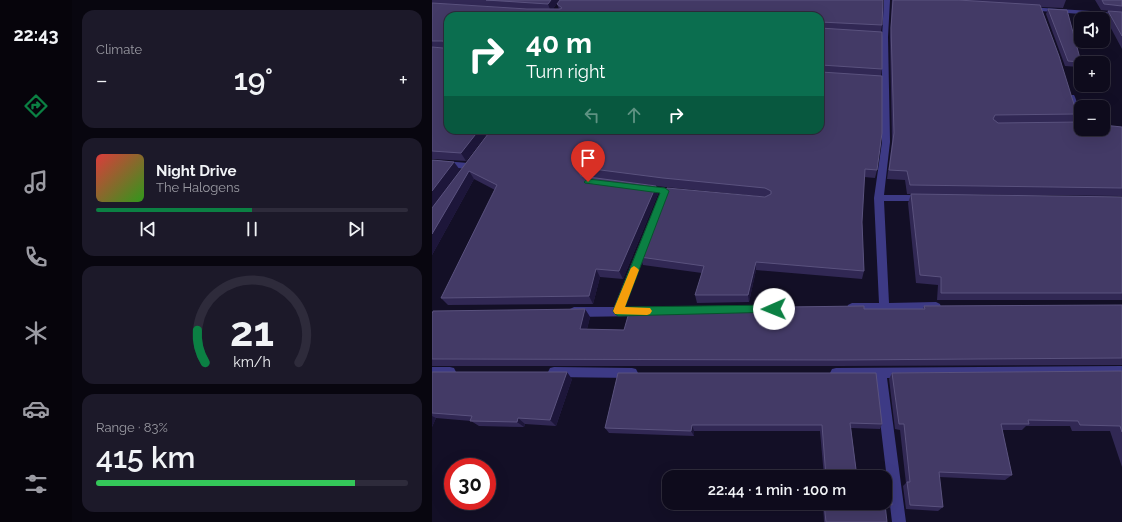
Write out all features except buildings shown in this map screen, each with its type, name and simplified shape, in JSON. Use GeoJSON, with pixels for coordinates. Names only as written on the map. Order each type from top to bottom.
{"type":"FeatureCollection","features":[{"type":"Feature","properties":{"kind":"street"},"geometry":{"type":"LineString","coordinates":[[878,0],[889,0],[881,37],[881,81],[886,142],[879,198],[884,307]]}},
{"type":"Feature","properties":{"kind":"street"},"geometry":{"type":"LineString","coordinates":[[1024,9],[1041,13],[1122,15]]}},
{"type":"Feature","properties":{"kind":"street"},"geometry":{"type":"LineString","coordinates":[[1068,88],[1074,110]]}},
{"type":"Feature","properties":{"kind":"street"},"geometry":{"type":"LineString","coordinates":[[432,164],[468,166]]}},
{"type":"Feature","properties":{"kind":"street"},"geometry":{"type":"LineString","coordinates":[[618,311],[669,191],[633,187]]}},
{"type":"Feature","properties":{"kind":"street"},"geometry":{"type":"LineString","coordinates":[[879,198],[934,199]]}},
{"type":"Feature","properties":{"kind":"street"},"geometry":{"type":"LineString","coordinates":[[845,308],[947,307]]}},
{"type":"Feature","properties":{"kind":"street"},"geometry":{"type":"LineString","coordinates":[[563,312],[649,311]]}},
{"type":"Feature","properties":{"kind":"street"},"geometry":{"type":"LineString","coordinates":[[828,373],[1122,370]]}},
{"type":"Feature","properties":{"kind":"street"},"geometry":{"type":"LineString","coordinates":[[432,372],[464,372]]}},
{"type":"Feature","properties":{"kind":"street"},"geometry":{"type":"LineString","coordinates":[[543,372],[646,373]]}},
{"type":"Feature","properties":{"kind":"street"},"geometry":{"type":"LineString","coordinates":[[880,372],[899,522]]}},
{"type":"Feature","properties":{"kind":"slow traffic"},"geometry":{"type":"LineString","coordinates":[[634,270],[618,311],[647,311]]}},
{"type":"Feature","properties":{"kind":"route"},"geometry":{"type":"LineString","coordinates":[[588,182],[665,191],[618,311],[774,309]]}}]}
